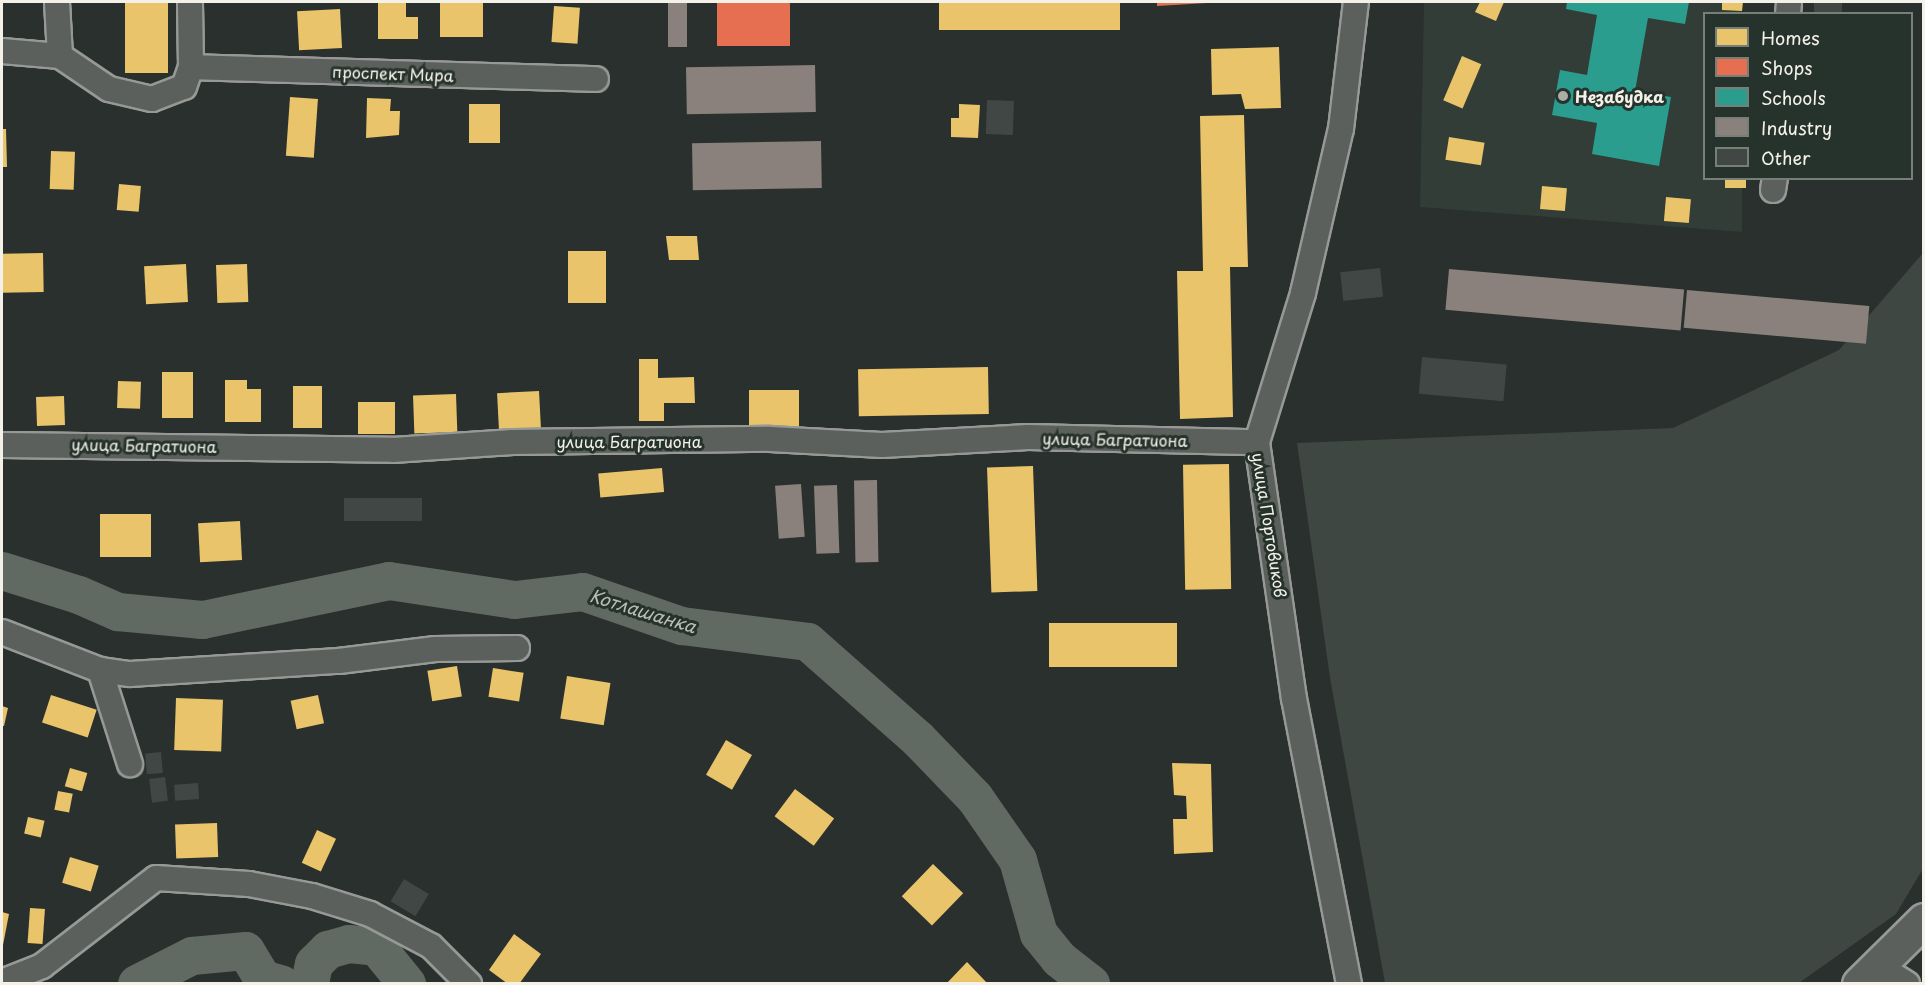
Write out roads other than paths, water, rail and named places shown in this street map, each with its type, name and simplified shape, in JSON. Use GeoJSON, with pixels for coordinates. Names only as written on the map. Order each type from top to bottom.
{"type":"FeatureCollection","features":[{"type":"Feature","properties":{"kind":"main road"},"geometry":{"type":"LineString","coordinates":[[1882,978],[1923,920]]}},
{"type":"Feature","properties":{"kind":"street"},"geometry":{"type":"LineString","coordinates":[[57,2],[60,56]]}},
{"type":"Feature","properties":{"kind":"street"},"geometry":{"type":"LineString","coordinates":[[2,51],[60,56],[109,89],[152,99],[184,87],[190,67],[190,2]]}},
{"type":"Feature","properties":{"kind":"street","name":"улица Портовиков"},"geometry":{"type":"LineString","coordinates":[[1349,984],[1294,699],[1257,442],[1303,293],[1341,129],[1356,2]]}},
{"type":"Feature","properties":{"kind":"street","name":"проспект Мира"},"geometry":{"type":"LineString","coordinates":[[190,67],[596,79]]}},
{"type":"Feature","properties":{"kind":"street","name":"улица Багратиона"},"geometry":{"type":"LineString","coordinates":[[2,445],[393,450],[513,441],[770,440],[882,445],[1028,437],[1257,442]]}},
{"type":"Feature","properties":{"kind":"street"},"geometry":{"type":"LineString","coordinates":[[2,632],[100,670],[130,674],[250,668],[435,649],[517,648]]}},
{"type":"Feature","properties":{"kind":"street"},"geometry":{"type":"LineString","coordinates":[[100,670],[130,764]]}},
{"type":"Feature","properties":{"kind":"street"},"geometry":{"type":"LineString","coordinates":[[2,982],[42,966],[156,878],[249,884],[312,896],[370,914],[431,946],[469,984]]}},
{"type":"Feature","properties":{"kind":"waterway","name":"Котлашанка"},"geometry":{"type":"LineString","coordinates":[[2,571],[79,595],[118,612],[203,620],[389,581],[515,600],[583,592],[682,626],[808,642],[918,739],[975,798],[1018,860],[1039,934],[1059,959],[1091,984]]}},
{"type":"Feature","properties":{"kind":"waterway","name":"Котлашанка"},"geometry":{"type":"LineString","coordinates":[[310,984],[314,964],[328,950],[349,944],[377,947],[407,984]]}},
{"type":"Feature","properties":{"kind":"waterway","name":"Котлашанка"},"geometry":{"type":"LineString","coordinates":[[137,984],[192,956],[246,951],[263,979],[281,984]]}},
{"type":"Feature","properties":{"kind":"place","name":"Незабудка"},"geometry":{"type":"Point","coordinates":[1563,96]}}]}
